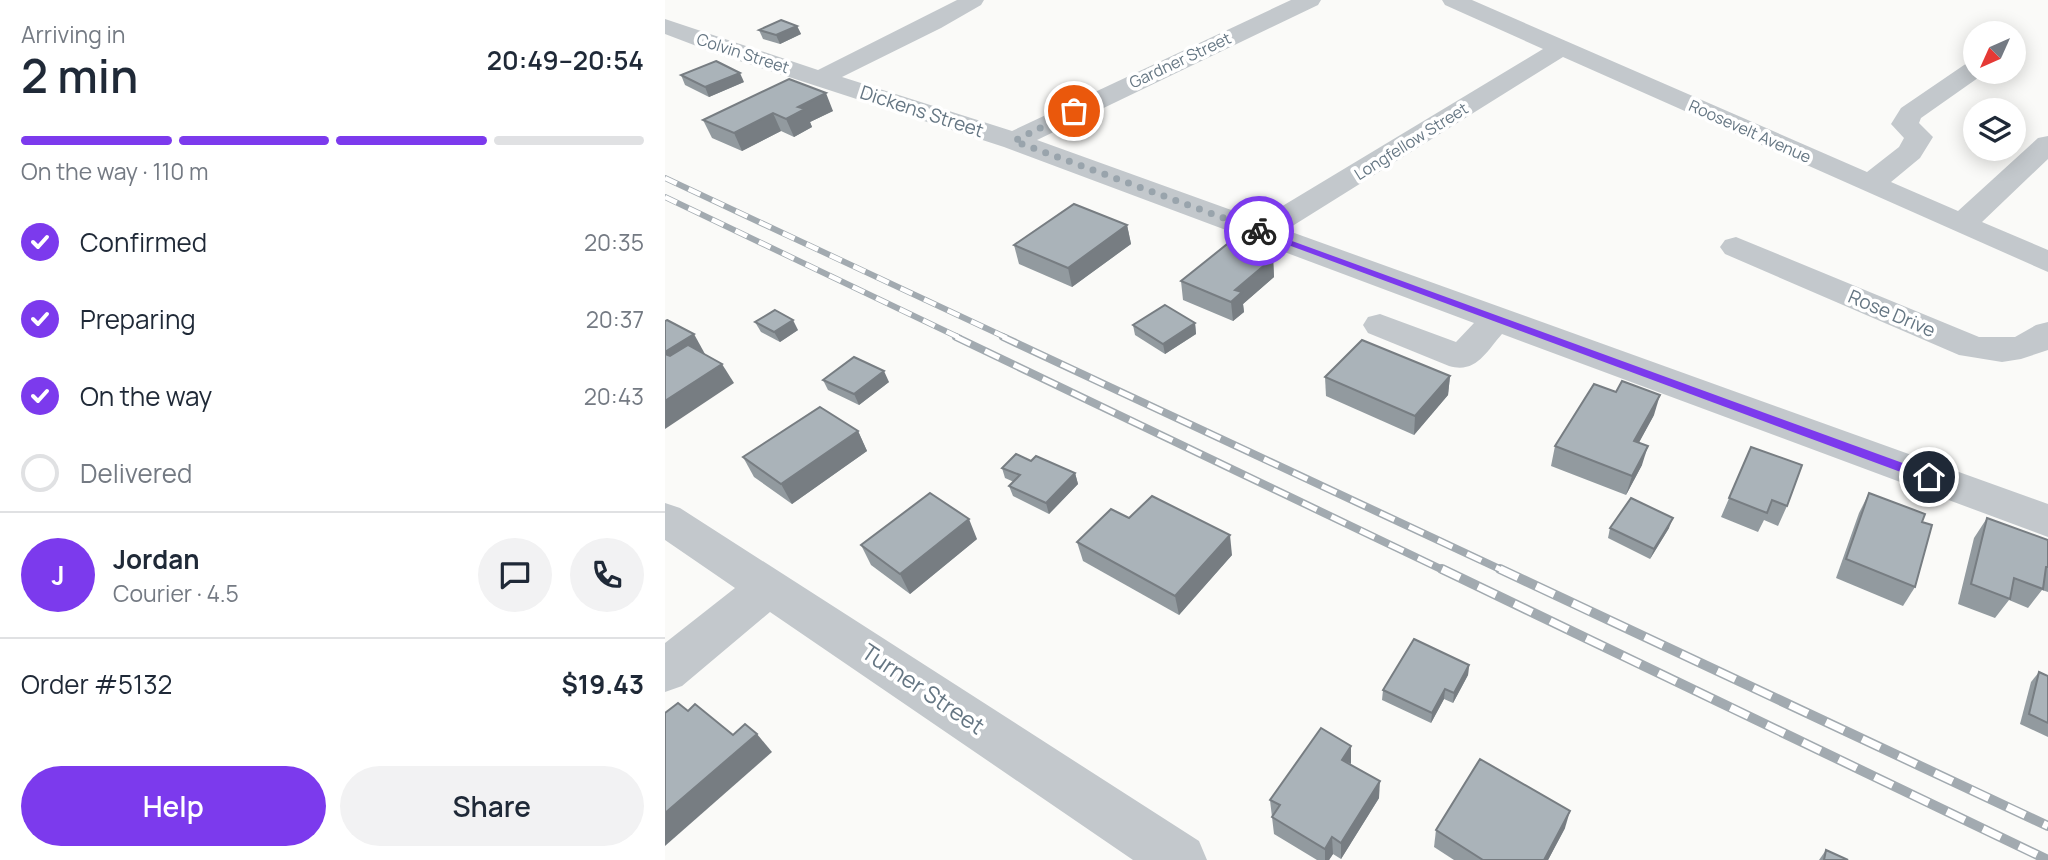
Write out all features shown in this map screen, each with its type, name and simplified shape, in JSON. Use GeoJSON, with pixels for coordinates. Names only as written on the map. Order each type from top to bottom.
{"type":"FeatureCollection","features":[{"type":"Feature","properties":{"kind":"street"},"geometry":{"type":"LineString","coordinates":[[821,78],[933,23],[973,0]]}},
{"type":"Feature","properties":{"kind":"street","name":"Gardner Street"},"geometry":{"type":"LineString","coordinates":[[1014,141],[1310,0]]}},
{"type":"Feature","properties":{"kind":"street","name":"Roosevelt Avenue"},"geometry":{"type":"LineString","coordinates":[[1453,0],[2048,262]]}},
{"type":"Feature","properties":{"kind":"street","name":"Colvin Street"},"geometry":{"type":"LineString","coordinates":[[665,26],[821,78]]}},
{"type":"Feature","properties":{"kind":"street","name":"Longfellow Street"},"geometry":{"type":"LineString","coordinates":[[1259,232],[1355,176],[1561,48]]}},
{"type":"Feature","properties":{"kind":"street"},"geometry":{"type":"LineString","coordinates":[[1870,184],[1910,152],[1919,137],[1905,124],[1910,114],[1963,77]]}},
{"type":"Feature","properties":{"kind":"street","name":"Dickens Street"},"geometry":{"type":"LineString","coordinates":[[821,78],[1014,141],[2048,521]]}},
{"type":"Feature","properties":{"kind":"street"},"geometry":{"type":"LineString","coordinates":[[1962,224],[2048,144]]}},
{"type":"Feature","properties":{"kind":"street","name":"Rose Drive"},"geometry":{"type":"LineString","coordinates":[[1736,247],[1972,347],[2018,350],[2036,344],[2048,333]]}},
{"type":"Feature","properties":{"kind":"street"},"geometry":{"type":"LineString","coordinates":[[1415,289],[1368,337],[1462,358],[1496,319]]}},
{"type":"Feature","properties":{"kind":"street","name":"Turner Street"},"geometry":{"type":"LineString","coordinates":[[665,519],[1180,860]]}},
{"type":"Feature","properties":{"kind":"street"},"geometry":{"type":"LineString","coordinates":[[665,671],[769,587]]}},
{"type":"Feature","properties":{"kind":"building"},"geometry":{"type":"Polygon","coordinates":[[[781,20],[797,26],[776,35],[759,30],[781,20]]]}},
{"type":"Feature","properties":{"kind":"building"},"geometry":{"type":"Polygon","coordinates":[[[716,61],[740,73],[705,87],[681,75],[716,61]]]}},
{"type":"Feature","properties":{"kind":"building"},"geometry":{"type":"Polygon","coordinates":[[[789,79],[826,93],[798,107],[805,109],[786,119],[773,113],[734,133],[703,120],[789,79]]]}},
{"type":"Feature","properties":{"kind":"building"},"geometry":{"type":"Polygon","coordinates":[[[1074,204],[1127,225],[1068,268],[1014,245],[1074,204]]]}},
{"type":"Feature","properties":{"kind":"building"},"geometry":{"type":"Polygon","coordinates":[[[1231,241],[1273,258],[1235,290],[1242,292],[1231,302],[1181,281],[1231,241]]]}},
{"type":"Feature","properties":{"kind":"building"},"geometry":{"type":"Polygon","coordinates":[[[1165,305],[1195,323],[1163,344],[1133,325],[1165,305]]]}},
{"type":"Feature","properties":{"kind":"building"},"geometry":{"type":"Polygon","coordinates":[[[775,310],[793,320],[774,332],[755,322],[775,310]]]}},
{"type":"Feature","properties":{"kind":"building"},"geometry":{"type":"Polygon","coordinates":[[[665,321],[694,334],[665,352],[665,321]]]}},
{"type":"Feature","properties":{"kind":"building"},"geometry":{"type":"Polygon","coordinates":[[[1362,340],[1450,376],[1415,416],[1325,377],[1362,340]]]}},
{"type":"Feature","properties":{"kind":"building"},"geometry":{"type":"Polygon","coordinates":[[[688,345],[722,364],[665,401],[665,354],[670,356],[688,345]]]}},
{"type":"Feature","properties":{"kind":"building"},"geometry":{"type":"Polygon","coordinates":[[[854,357],[884,371],[854,394],[823,380],[854,357]]]}},
{"type":"Feature","properties":{"kind":"building"},"geometry":{"type":"Polygon","coordinates":[[[1622,381],[1660,395],[1634,441],[1648,446],[1632,476],[1555,446],[1594,384],[1616,392],[1622,381]]]}},
{"type":"Feature","properties":{"kind":"building"},"geometry":{"type":"Polygon","coordinates":[[[820,407],[858,431],[781,484],[743,457],[820,407]]]}},
{"type":"Feature","properties":{"kind":"building"},"geometry":{"type":"Polygon","coordinates":[[[1751,447],[1802,465],[1787,506],[1772,500],[1767,513],[1729,498],[1751,447]]]}},
{"type":"Feature","properties":{"kind":"building"},"geometry":{"type":"Polygon","coordinates":[[[1016,454],[1031,461],[1036,456],[1075,473],[1046,503],[1009,486],[1020,475],[1002,468],[1016,454]]]}},
{"type":"Feature","properties":{"kind":"building"},"geometry":{"type":"Polygon","coordinates":[[[930,493],[969,519],[900,574],[861,545],[930,493]]]}},
{"type":"Feature","properties":{"kind":"building"},"geometry":{"type":"Polygon","coordinates":[[[1869,493],[1925,514],[1922,522],[1932,525],[1915,587],[1846,559],[1869,493]]]}},
{"type":"Feature","properties":{"kind":"building"},"geometry":{"type":"Polygon","coordinates":[[[1152,496],[1230,535],[1175,596],[1077,542],[1111,509],[1129,518],[1152,496]]]}},
{"type":"Feature","properties":{"kind":"building"},"geometry":{"type":"Polygon","coordinates":[[[1631,498],[1673,518],[1654,549],[1610,528],[1631,498]]]}},
{"type":"Feature","properties":{"kind":"building"},"geometry":{"type":"Polygon","coordinates":[[[1987,518],[2048,540],[2048,567],[2043,589],[2014,578],[2010,599],[1971,584],[1987,518]]]}},
{"type":"Feature","properties":{"kind":"building"},"geometry":{"type":"Polygon","coordinates":[[[1414,639],[1469,665],[1454,693],[1445,689],[1432,713],[1383,690],[1414,639]]]}},
{"type":"Feature","properties":{"kind":"building"},"geometry":{"type":"Polygon","coordinates":[[[2039,672],[2048,676],[2048,723],[2029,714],[2039,672]]]}},
{"type":"Feature","properties":{"kind":"building"},"geometry":{"type":"Polygon","coordinates":[[[678,703],[688,711],[695,704],[733,735],[745,724],[757,734],[665,813],[665,713],[678,703]]]}},
{"type":"Feature","properties":{"kind":"building"},"geometry":{"type":"Polygon","coordinates":[[[1321,728],[1351,746],[1342,760],[1380,781],[1341,843],[1332,837],[1325,849],[1272,817],[1280,805],[1270,800],[1321,728]]]}},
{"type":"Feature","properties":{"kind":"building"},"geometry":{"type":"Polygon","coordinates":[[[1480,759],[1570,811],[1544,860],[1483,860],[1436,830],[1480,759]]]}},
{"type":"Feature","properties":{"kind":"building"},"geometry":{"type":"Polygon","coordinates":[[[1826,850],[1848,860],[1824,860],[1826,850]]]}},
{"type":"Feature","properties":{"kind":"railway"},"geometry":{"type":"LineString","coordinates":[[665,178],[1007,338]]}},
{"type":"Feature","properties":{"kind":"railway"},"geometry":{"type":"LineString","coordinates":[[665,197],[960,338]]}},
{"type":"Feature","properties":{"kind":"railway"},"geometry":{"type":"LineString","coordinates":[[956,337],[1445,571]]}},
{"type":"Feature","properties":{"kind":"railway"},"geometry":{"type":"LineString","coordinates":[[1003,337],[1504,571]]}},
{"type":"Feature","properties":{"kind":"railway"},"geometry":{"type":"LineString","coordinates":[[1442,569],[2048,860]]}},
{"type":"Feature","properties":{"kind":"railway"},"geometry":{"type":"LineString","coordinates":[[1500,569],[2048,826]]}},
{"type":"Feature","properties":{"kind":"way so far"},"geometry":{"type":"LineString","coordinates":[[1074,111],[1014,141],[1259,231]]}},
{"type":"Feature","properties":{"kind":"route"},"geometry":{"type":"LineString","coordinates":[[1259,231],[1929,477]]}}]}
